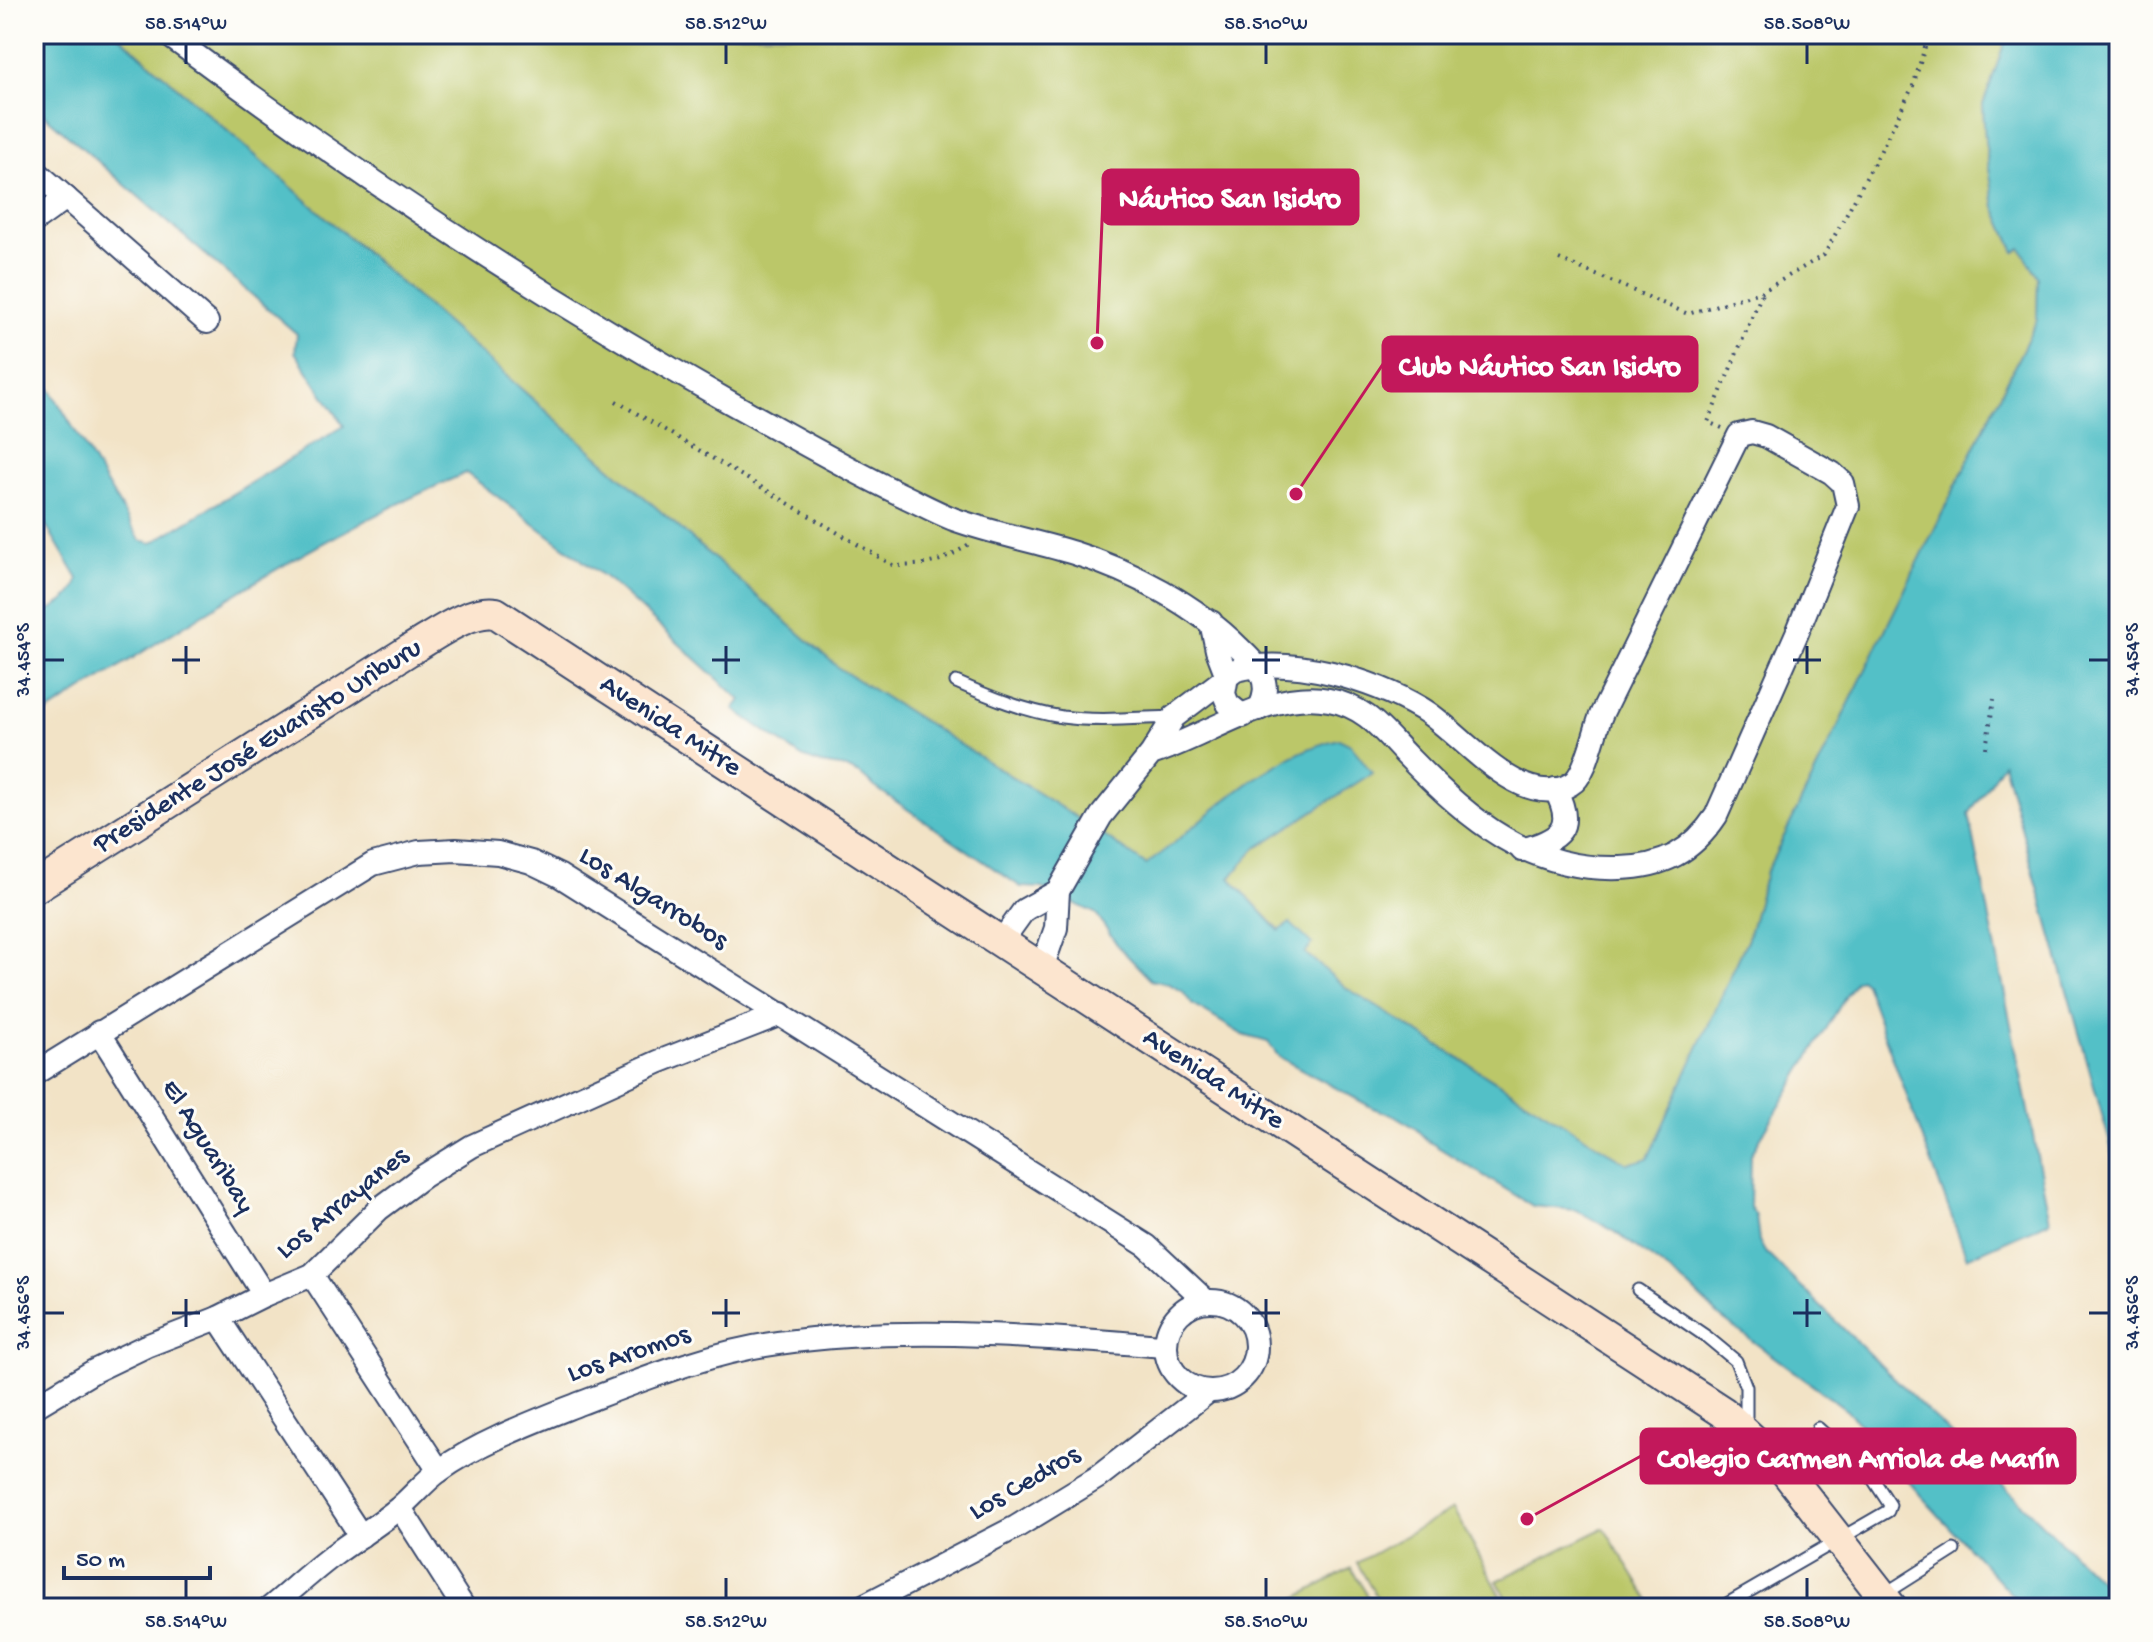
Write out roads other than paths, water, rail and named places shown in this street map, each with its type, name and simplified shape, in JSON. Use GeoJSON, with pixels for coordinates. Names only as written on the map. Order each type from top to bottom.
{"type":"FeatureCollection","features":[{"type":"Feature","properties":{"kind":"street"},"geometry":{"type":"LineString","coordinates":[[167,34],[321,147],[484,256],[659,362],[849,470],[952,519],[1079,554],[1155,587],[1211,622],[1259,667],[1264,677],[1266,688],[1251,712]]}},
{"type":"Feature","properties":{"kind":"street"},"geometry":{"type":"LineString","coordinates":[[39,183],[66,198],[207,322]]}},
{"type":"Feature","properties":{"kind":"street"},"geometry":{"type":"LineString","coordinates":[[34,221],[66,198]]}},
{"type":"Feature","properties":{"kind":"street"},"geometry":{"type":"LineString","coordinates":[[1042,968],[1056,928],[1060,887],[1101,816],[1151,754],[1174,717],[1227,676],[1247,667],[1286,667],[1347,677],[1392,693],[1426,711],[1499,772],[1526,785],[1555,789],[1571,785],[1579,777],[1597,723],[1739,435],[1752,432],[1766,436],[1832,473],[1843,483],[1848,506],[1797,633],[1716,816],[1703,835],[1680,855],[1637,868],[1593,869],[1546,859],[1522,850],[1491,831],[1458,803],[1363,711],[1332,700],[1298,698],[1251,712],[1179,746],[1151,754]]}},
{"type":"Feature","properties":{"kind":"street","name":"Presidente José Evaristo Uriburu"},"geometry":{"type":"LineString","coordinates":[[34,888],[408,651],[484,611]]}},
{"type":"Feature","properties":{"kind":"street","name":"Avenida Mitre"},"geometry":{"type":"LineString","coordinates":[[484,611],[496,613],[1723,1412],[1782,1467],[1887,1602]]}},
{"type":"Feature","properties":{"kind":"street"},"geometry":{"type":"LineString","coordinates":[[1211,622],[1227,676],[1224,694],[1228,704],[1251,712]]}},
{"type":"Feature","properties":{"kind":"street"},"geometry":{"type":"LineString","coordinates":[[1522,850],[1548,843],[1560,832],[1565,807],[1555,789]]}},
{"type":"Feature","properties":{"kind":"street","name":"Los Algarrobos"},"geometry":{"type":"LineString","coordinates":[[34,1074],[373,864],[419,852],[456,850],[498,853],[531,862],[560,876],[781,1014],[1147,1246],[1206,1301]]}},
{"type":"Feature","properties":{"kind":"street"},"geometry":{"type":"LineString","coordinates":[[1001,942],[1024,910],[1060,887]]}},
{"type":"Feature","properties":{"kind":"street","name":"Los Arrayanes"},"geometry":{"type":"LineString","coordinates":[[34,1407],[94,1371],[146,1346],[218,1318],[312,1275],[379,1209],[472,1146],[658,1062],[781,1014]]}},
{"type":"Feature","properties":{"kind":"street","name":"El Aguaribay"},"geometry":{"type":"LineString","coordinates":[[99,1032],[264,1295]]}},
{"type":"Feature","properties":{"kind":"street"},"geometry":{"type":"LineString","coordinates":[[312,1275],[439,1471]]}},
{"type":"Feature","properties":{"kind":"street"},"geometry":{"type":"LineString","coordinates":[[1206,1301],[1181,1311],[1167,1333],[1165,1346],[1167,1360],[1174,1372],[1196,1389],[1209,1391]]}},
{"type":"Feature","properties":{"kind":"street","name":"Los Cedros"},"geometry":{"type":"LineString","coordinates":[[859,1608],[1016,1527],[1098,1477],[1209,1391],[1237,1383],[1255,1359],[1257,1344],[1254,1330],[1235,1307],[1221,1301],[1206,1301]]}},
{"type":"Feature","properties":{"kind":"street"},"geometry":{"type":"LineString","coordinates":[[218,1318],[361,1536]]}},
{"type":"Feature","properties":{"kind":"street","name":"Los Aromos"},"geometry":{"type":"LineString","coordinates":[[270,1608],[332,1556],[400,1508],[439,1471],[495,1441],[599,1396],[731,1352],[776,1343],[837,1337],[909,1335],[1024,1336],[1165,1346]]}},
{"type":"Feature","properties":{"kind":"street"},"geometry":{"type":"LineString","coordinates":[[400,1508],[464,1608]]}},
{"type":"Feature","properties":{"kind":"lane"},"geometry":{"type":"LineString","coordinates":[[956,682],[1008,704],[1062,717],[1174,717]]}},
{"type":"Feature","properties":{"kind":"lane"},"geometry":{"type":"LineString","coordinates":[[1638,1290],[1707,1337],[1736,1361],[1746,1387],[1746,1431]]}},
{"type":"Feature","properties":{"kind":"lane"},"geometry":{"type":"LineString","coordinates":[[1720,1608],[1888,1511],[1890,1505],[1871,1476],[1818,1428]]}},
{"type":"Feature","properties":{"kind":"lane"},"geometry":{"type":"LineString","coordinates":[[1887,1602],[1954,1550]]}},
{"type":"Feature","properties":{"kind":"water"},"geometry":{"type":"Polygon","coordinates":[[[34,34],[117,34],[840,669],[1087,824],[1146,865],[1237,792],[1285,760],[1339,739],[1351,745],[1372,773],[1255,849],[1230,878],[1279,931],[1290,923],[1312,944],[1305,953],[1345,987],[1628,1164],[1648,1158],[1748,938],[1766,873],[2037,320],[2038,277],[2021,248],[2015,252],[1995,207],[1985,141],[1983,105],[2008,34],[2119,34],[2119,1175],[2003,763],[1969,814],[2050,1221],[1967,1258],[1865,983],[1860,979],[1855,981],[1751,1154],[1750,1207],[1756,1216],[1759,1241],[1765,1252],[2119,1599],[2119,1608],[2024,1608],[1850,1413],[1720,1317],[1684,1282],[1614,1231],[1576,1210],[1533,1206],[1428,1141],[1414,1127],[1279,1057],[1268,1042],[1243,1035],[1192,1004],[1182,991],[1151,980],[1119,947],[1095,913],[1042,888],[1021,887],[860,774],[802,757],[734,709],[741,700],[611,582],[466,473],[353,527],[245,588],[34,721],[34,619],[67,598],[78,579],[34,505],[34,362],[140,540],[152,543],[344,426],[295,352],[297,334],[34,106],[34,34]]]}},
{"type":"Feature","properties":{"kind":"place","name":"Náutico San Isidro"},"geometry":{"type":"Point","coordinates":[1097,343]}},
{"type":"Feature","properties":{"kind":"place","name":"Club Náutico San Isidro"},"geometry":{"type":"Point","coordinates":[1296,494]}},
{"type":"Feature","properties":{"kind":"place","name":"Colegio Carmen Arriola de Marín"},"geometry":{"type":"Point","coordinates":[1527,1519]}}]}
